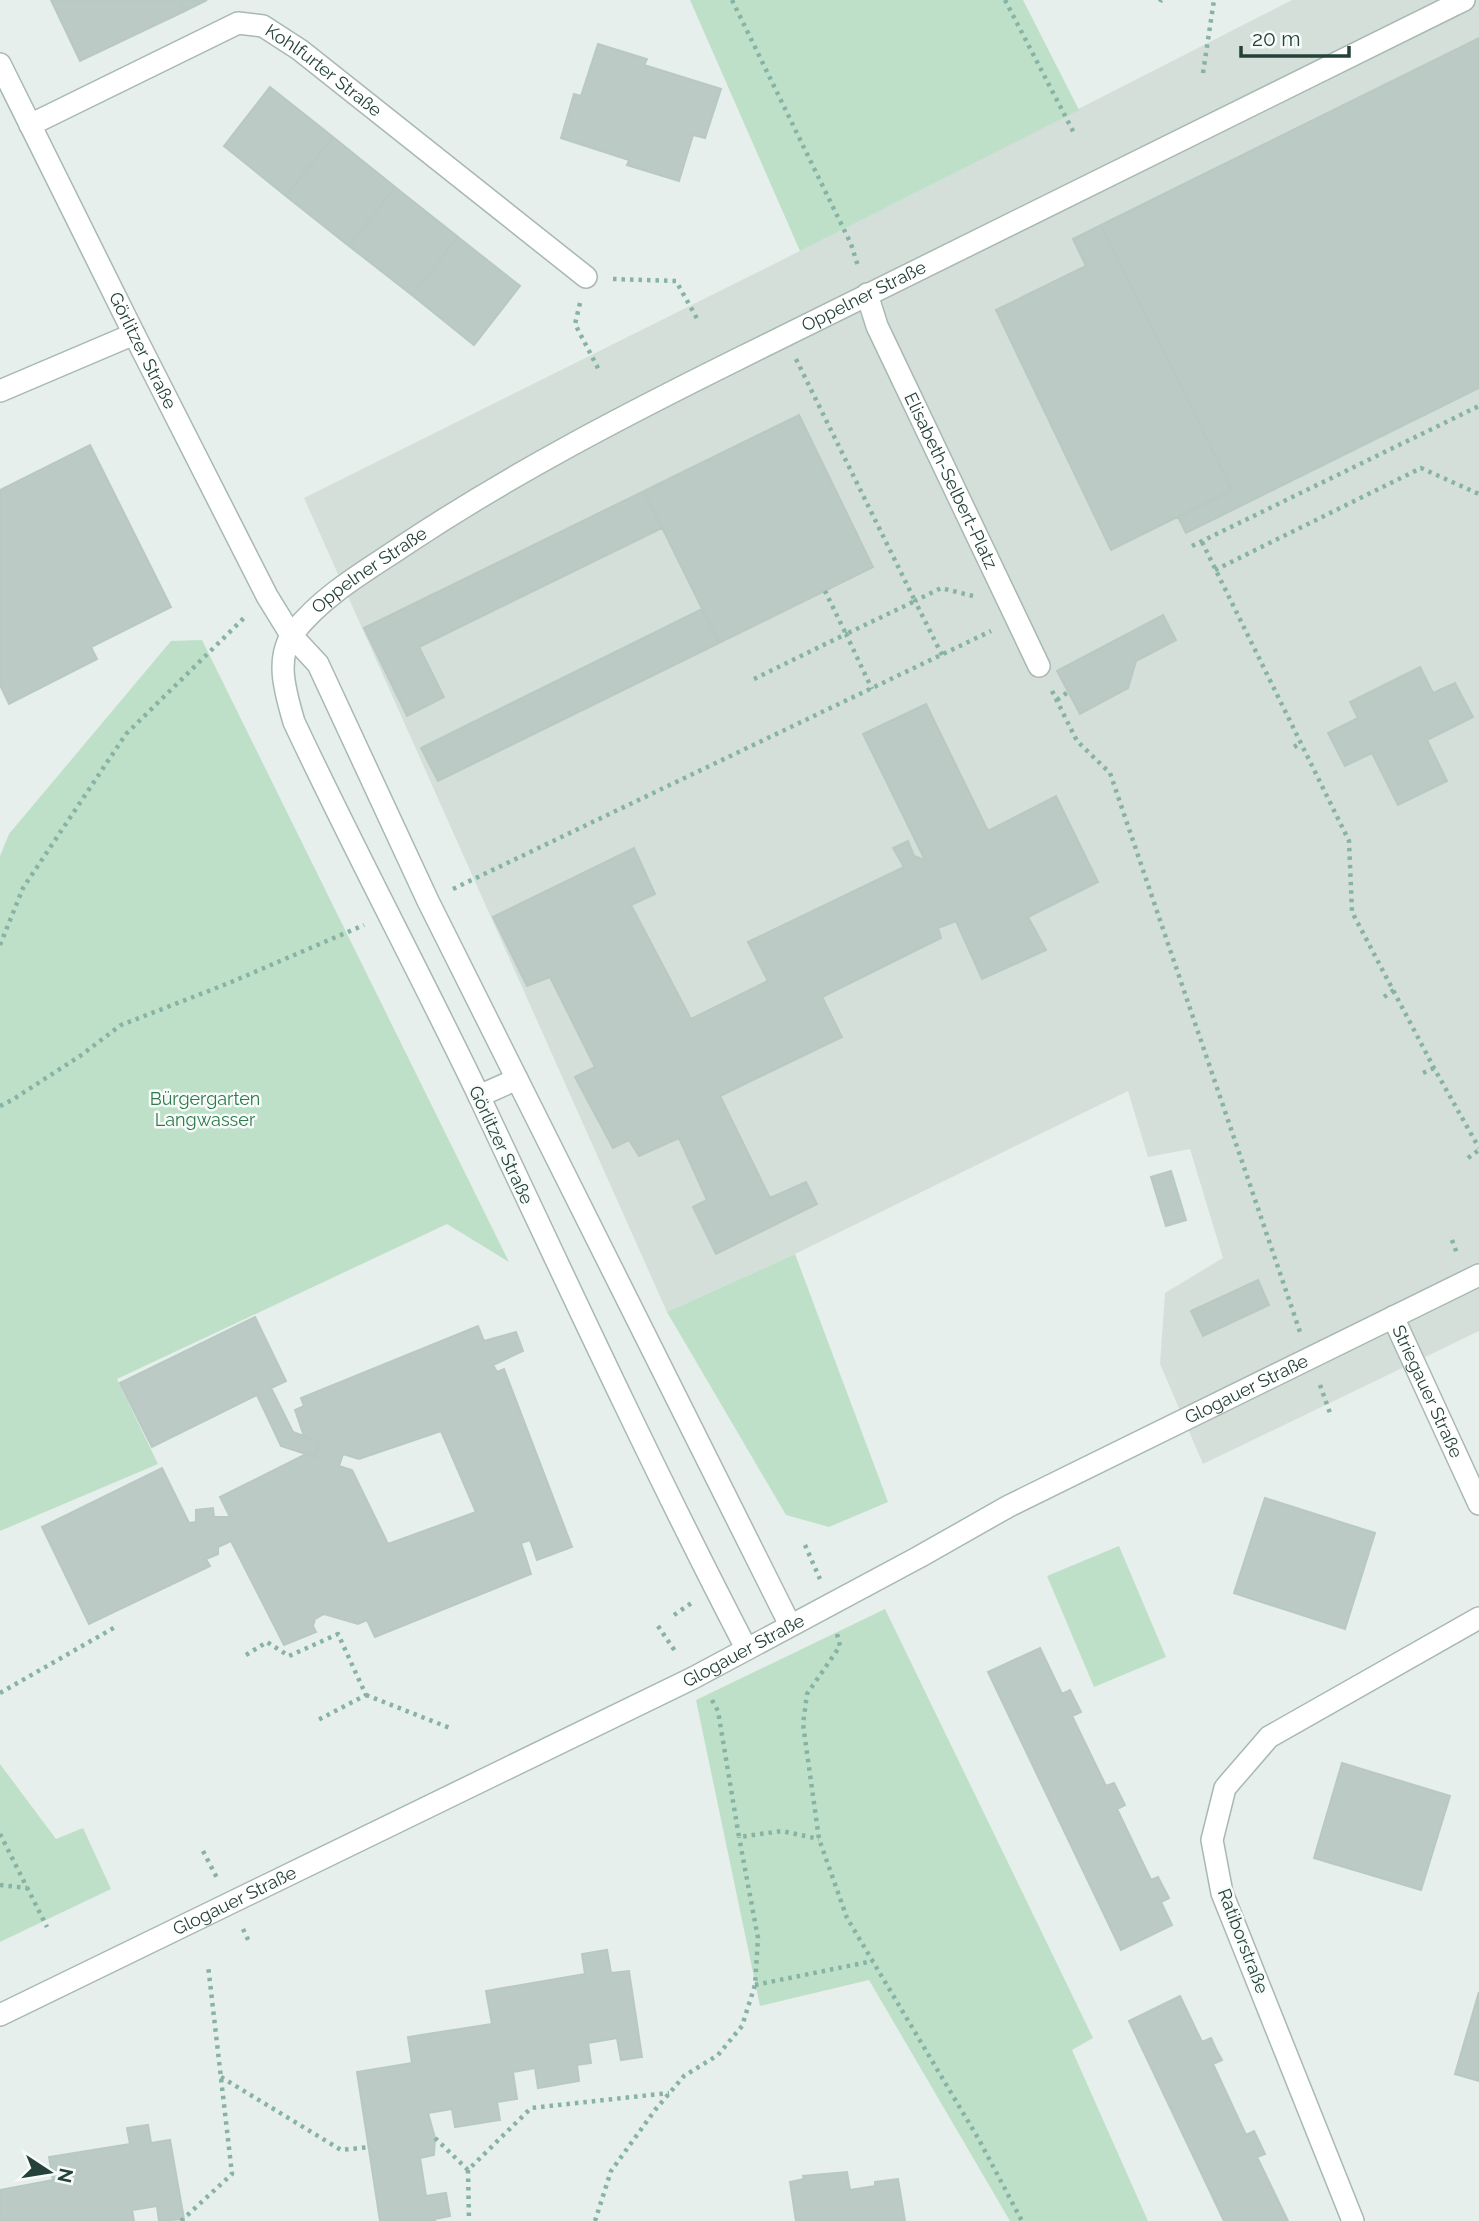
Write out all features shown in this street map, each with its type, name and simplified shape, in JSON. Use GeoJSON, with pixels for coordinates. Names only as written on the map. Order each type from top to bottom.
{"type":"FeatureCollection","features":[{"type":"Feature","properties":{"kind":"street","name":"Oppelner Straße"},"geometry":{"type":"LineString","coordinates":[[291,635],[320,604],[352,579],[514,476],[617,419],[1464,0]]}},
{"type":"Feature","properties":{"kind":"street","name":"Kohlfurter Straße"},"geometry":{"type":"LineString","coordinates":[[30,125],[238,23],[263,26],[300,50],[586,277]]}},
{"type":"Feature","properties":{"kind":"street","name":"Görlitzer Straße"},"geometry":{"type":"LineString","coordinates":[[0,64],[267,596],[291,635],[318,664],[428,901],[790,1625]]}},
{"type":"Feature","properties":{"kind":"street","name":"Elisabeth-Selbert-Platz"},"geometry":{"type":"LineString","coordinates":[[867,294],[877,327],[1039,666]]}},
{"type":"Feature","properties":{"kind":"street"},"geometry":{"type":"LineString","coordinates":[[0,391],[134,334]]}},
{"type":"Feature","properties":{"kind":"street","name":"Görlitzer Straße"},"geometry":{"type":"LineString","coordinates":[[291,635],[282,672],[294,722],[479,1096],[559,1268],[746,1648]]}},
{"type":"Feature","properties":{"kind":"street"},"geometry":{"type":"LineString","coordinates":[[479,1096],[517,1079]]}},
{"type":"Feature","properties":{"kind":"street","name":"Glogauer Straße"},"geometry":{"type":"LineString","coordinates":[[0,2015],[693,1678],[1009,1506],[1479,1275]]}},
{"type":"Feature","properties":{"kind":"street","name":"Striegauer Straße"},"geometry":{"type":"LineString","coordinates":[[1393,1317],[1479,1504]]}},
{"type":"Feature","properties":{"kind":"street","name":"Ratiborstraße"},"geometry":{"type":"LineString","coordinates":[[1353,2221],[1222,1893],[1212,1840],[1225,1788],[1269,1737],[1479,1618]]}},
{"type":"Feature","properties":{"kind":"path"},"geometry":{"type":"LineString","coordinates":[[732,0],[851,244],[867,294]]}},
{"type":"Feature","properties":{"kind":"path"},"geometry":{"type":"LineString","coordinates":[[1005,0],[1075,135]]}},
{"type":"Feature","properties":{"kind":"path"},"geometry":{"type":"LineString","coordinates":[[1203,73],[1214,0]]}},
{"type":"Feature","properties":{"kind":"path"},"geometry":{"type":"LineString","coordinates":[[600,372],[575,324],[586,277],[676,281],[699,322]]}},
{"type":"Feature","properties":{"kind":"path"},"geometry":{"type":"LineString","coordinates":[[785,336],[942,655]]}},
{"type":"Feature","properties":{"kind":"path"},"geometry":{"type":"LineString","coordinates":[[1192,546],[1479,406]]}},
{"type":"Feature","properties":{"kind":"path"},"geometry":{"type":"LineString","coordinates":[[1215,570],[1421,468],[1479,495]]}},
{"type":"Feature","properties":{"kind":"path"},"geometry":{"type":"LineString","coordinates":[[1202,542],[1349,841],[1350,913],[1479,1149],[1468,1158]]}},
{"type":"Feature","properties":{"kind":"path"},"geometry":{"type":"LineString","coordinates":[[754,679],[941,588],[996,602],[1006,596]]}},
{"type":"Feature","properties":{"kind":"path"},"geometry":{"type":"LineString","coordinates":[[825,591],[872,689]]}},
{"type":"Feature","properties":{"kind":"path"},"geometry":{"type":"LineString","coordinates":[[0,946],[23,888],[126,734],[267,596]]}},
{"type":"Feature","properties":{"kind":"path"},"geometry":{"type":"LineString","coordinates":[[428,901],[1016,619]]}},
{"type":"Feature","properties":{"kind":"path"},"geometry":{"type":"LineString","coordinates":[[1039,666],[1077,741],[1110,773],[1294,1317],[1331,1416]]}},
{"type":"Feature","properties":{"kind":"path"},"geometry":{"type":"LineString","coordinates":[[1057,700],[1068,692]]}},
{"type":"Feature","properties":{"kind":"path"},"geometry":{"type":"LineString","coordinates":[[1294,747],[1301,743]]}},
{"type":"Feature","properties":{"kind":"path"},"geometry":{"type":"LineString","coordinates":[[0,1106],[80,1056],[121,1025],[229,983],[389,915]]}},
{"type":"Feature","properties":{"kind":"path"},"geometry":{"type":"LineString","coordinates":[[1384,997],[1394,990]]}},
{"type":"Feature","properties":{"kind":"path"},"geometry":{"type":"LineString","coordinates":[[1423,1073],[1434,1068]]}},
{"type":"Feature","properties":{"kind":"path"},"geometry":{"type":"LineString","coordinates":[[805,1545],[830,1605],[840,1646],[807,1694],[803,1724],[818,1839],[847,1918],[978,2138],[1022,2221]]}},
{"type":"Feature","properties":{"kind":"path"},"geometry":{"type":"LineString","coordinates":[[0,1693],[117,1626]]}},
{"type":"Feature","properties":{"kind":"path"},"geometry":{"type":"LineString","coordinates":[[595,2221],[611,2171],[655,2110],[684,2076],[718,2055],[742,2026],[755,1985],[758,1938],[718,1711],[710,1696],[693,1678],[658,1626]]}},
{"type":"Feature","properties":{"kind":"path"},"geometry":{"type":"LineString","coordinates":[[246,1655],[267,1642],[289,1656],[338,1634],[366,1695],[450,1728]]}},
{"type":"Feature","properties":{"kind":"path"},"geometry":{"type":"LineString","coordinates":[[318,1720],[366,1695]]}},
{"type":"Feature","properties":{"kind":"path"},"geometry":{"type":"LineString","coordinates":[[739,1837],[782,1831],[818,1839]]}},
{"type":"Feature","properties":{"kind":"path"},"geometry":{"type":"LineString","coordinates":[[0,1834],[47,1927]]}},
{"type":"Feature","properties":{"kind":"path"},"geometry":{"type":"LineString","coordinates":[[0,1885],[28,1888]]}},
{"type":"Feature","properties":{"kind":"path"},"geometry":{"type":"LineString","coordinates":[[755,1985],[873,1961]]}},
{"type":"Feature","properties":{"kind":"path"},"geometry":{"type":"LineString","coordinates":[[181,2221],[232,2174],[208,1965]]}},
{"type":"Feature","properties":{"kind":"path"},"geometry":{"type":"LineString","coordinates":[[221,2076],[341,2150],[370,2147]]}},
{"type":"Feature","properties":{"kind":"path"},"geometry":{"type":"LineString","coordinates":[[468,2170],[531,2108],[670,2093]]}},
{"type":"Feature","properties":{"kind":"path"},"geometry":{"type":"LineString","coordinates":[[435,2138],[468,2170],[469,2221]]}},
{"type":"Feature","properties":{"kind":"shaded area"},"geometry":{"type":"Polygon","coordinates":[[[1292,0],[1479,0],[1479,1331],[1203,1464],[1160,1364],[1165,1293],[1223,1258],[1190,1149],[1148,1157],[1128,1091],[795,1254],[667,1312],[304,498],[800,251],[1292,0]]]}},
{"type":"Feature","properties":{"kind":"green space"},"geometry":{"type":"Polygon","coordinates":[[[690,0],[1023,0],[1079,110],[800,251],[690,0]]]}},
{"type":"Feature","properties":{"kind":"green space","name":"Bürgergarten Langwasser"},"geometry":{"type":"Polygon","coordinates":[[[202,640],[509,1262],[447,1224],[117,1379],[158,1464],[0,1531],[0,856],[9,834],[171,641],[202,640]]]}},
{"type":"Feature","properties":{"kind":"green space"},"geometry":{"type":"Polygon","coordinates":[[[795,1254],[888,1502],[829,1527],[786,1515],[667,1312],[795,1254]]]}},
{"type":"Feature","properties":{"kind":"green space"},"geometry":{"type":"Polygon","coordinates":[[[1119,1546],[1166,1657],[1094,1687],[1047,1576],[1119,1546]]]}},
{"type":"Feature","properties":{"kind":"green space"},"geometry":{"type":"Polygon","coordinates":[[[885,1609],[1093,2038],[1072,2050],[1148,2221],[1010,2221],[869,1980],[760,2006],[696,1700],[885,1609]]]}},
{"type":"Feature","properties":{"kind":"green space"},"geometry":{"type":"Polygon","coordinates":[[[0,1764],[56,1839],[83,1828],[111,1889],[0,1942],[0,1764]]]}},
{"type":"Feature","properties":{"kind":"building"},"geometry":{"type":"Polygon","coordinates":[[[51,0],[180,0],[185,11],[80,61],[51,0]]]}},
{"type":"Feature","properties":{"kind":"building"},"geometry":{"type":"Polygon","coordinates":[[[180,0],[207,0],[185,11],[180,0]]]}},
{"type":"Feature","properties":{"kind":"building"},"geometry":{"type":"Polygon","coordinates":[[[1479,38],[1479,388],[1186,533],[1178,517],[1232,490],[1101,225],[1479,38]]]}},
{"type":"Feature","properties":{"kind":"building"},"geometry":{"type":"Polygon","coordinates":[[[598,44],[647,59],[644,65],[721,89],[705,138],[693,135],[679,181],[627,165],[629,160],[561,138],[574,94],[581,96],[598,44]]]}},
{"type":"Feature","properties":{"kind":"building"},"geometry":{"type":"Polygon","coordinates":[[[270,87],[333,137],[286,196],[224,146],[270,87]]]}},
{"type":"Feature","properties":{"kind":"building"},"geometry":{"type":"Polygon","coordinates":[[[333,137],[395,187],[349,246],[286,196],[333,137]]]}},
{"type":"Feature","properties":{"kind":"building"},"geometry":{"type":"Polygon","coordinates":[[[395,187],[458,237],[412,295],[349,246],[395,187]]]}},
{"type":"Feature","properties":{"kind":"building"},"geometry":{"type":"Polygon","coordinates":[[[1101,225],[1232,490],[1111,550],[996,310],[1086,266],[1073,239],[1101,225]]]}},
{"type":"Feature","properties":{"kind":"building"},"geometry":{"type":"Polygon","coordinates":[[[458,237],[520,286],[474,345],[412,295],[458,237]]]}},
{"type":"Feature","properties":{"kind":"building"},"geometry":{"type":"Polygon","coordinates":[[[799,415],[873,567],[719,643],[644,491],[799,415]]]}},
{"type":"Feature","properties":{"kind":"building"},"geometry":{"type":"Polygon","coordinates":[[[90,445],[171,607],[91,647],[97,659],[9,704],[0,685],[0,490],[90,445]]]}},
{"type":"Feature","properties":{"kind":"building"},"geometry":{"type":"Polygon","coordinates":[[[644,491],[662,528],[419,647],[444,697],[407,716],[364,628],[644,491]]]}},
{"type":"Feature","properties":{"kind":"building"},"geometry":{"type":"Polygon","coordinates":[[[702,609],[719,643],[438,781],[421,748],[702,609]]]}},
{"type":"Feature","properties":{"kind":"building"},"geometry":{"type":"Polygon","coordinates":[[[1163,615],[1176,640],[1136,661],[1128,688],[1080,714],[1057,671],[1163,615]]]}},
{"type":"Feature","properties":{"kind":"building"},"geometry":{"type":"Polygon","coordinates":[[[1420,667],[1433,693],[1455,683],[1473,717],[1427,740],[1447,781],[1398,805],[1372,753],[1345,766],[1328,733],[1358,718],[1350,702],[1420,667]]]}},
{"type":"Feature","properties":{"kind":"building"},"geometry":{"type":"Polygon","coordinates":[[[926,704],[988,831],[1056,796],[1098,882],[1028,917],[1046,950],[982,979],[956,921],[938,928],[941,938],[822,997],[842,1037],[720,1096],[770,1198],[806,1182],[817,1204],[716,1254],[693,1207],[707,1200],[679,1138],[639,1156],[629,1140],[613,1148],[575,1077],[595,1067],[550,977],[527,986],[493,917],[634,848],[655,894],[631,905],[691,1019],[768,981],[748,942],[904,867],[893,848],[908,841],[914,856],[925,860],[863,734],[926,704]]]}},
{"type":"Feature","properties":{"kind":"building"},"geometry":{"type":"Polygon","coordinates":[[[1171,1171],[1186,1220],[1166,1226],[1151,1177],[1171,1171]]]}},
{"type":"Feature","properties":{"kind":"building"},"geometry":{"type":"Polygon","coordinates":[[[1258,1280],[1269,1305],[1203,1336],[1191,1311],[1258,1280]]]}},
{"type":"Feature","properties":{"kind":"building"},"geometry":{"type":"Polygon","coordinates":[[[255,1317],[286,1381],[271,1388],[293,1432],[320,1442],[315,1457],[281,1446],[257,1395],[152,1447],[120,1383],[255,1317]]]}},
{"type":"Feature","properties":{"kind":"building"},"geometry":{"type":"Polygon","coordinates":[[[478,1326],[484,1341],[516,1332],[523,1351],[493,1365],[497,1372],[504,1369],[572,1547],[537,1560],[530,1540],[521,1543],[531,1574],[375,1637],[367,1620],[358,1624],[324,1614],[315,1619],[313,1626],[316,1632],[284,1645],[231,1541],[218,1547],[218,1554],[206,1559],[210,1566],[89,1624],[42,1527],[162,1468],[189,1523],[196,1522],[196,1510],[213,1508],[214,1517],[230,1517],[220,1497],[306,1454],[315,1457],[320,1442],[304,1436],[295,1410],[304,1406],[301,1398],[478,1326]],[[441,1431],[359,1459],[343,1454],[339,1466],[352,1470],[388,1544],[476,1512],[441,1431]]]}},
{"type":"Feature","properties":{"kind":"building"},"geometry":{"type":"Polygon","coordinates":[[[1265,1498],[1375,1533],[1345,1629],[1234,1593],[1265,1498]]]}},
{"type":"Feature","properties":{"kind":"building"},"geometry":{"type":"Polygon","coordinates":[[[1040,1648],[1062,1694],[1070,1690],[1081,1712],[1072,1716],[1106,1786],[1114,1783],[1125,1805],[1117,1809],[1151,1880],[1158,1877],[1169,1898],[1161,1902],[1172,1925],[1121,1950],[988,1672],[1040,1648]]]}},
{"type":"Feature","properties":{"kind":"building"},"geometry":{"type":"Polygon","coordinates":[[[1342,1763],[1450,1796],[1421,1890],[1314,1858],[1342,1763]]]}},
{"type":"Feature","properties":{"kind":"building"},"geometry":{"type":"Polygon","coordinates":[[[607,1950],[611,1973],[629,1971],[642,2057],[621,2060],[617,2038],[588,2043],[591,2063],[577,2065],[579,2081],[538,2088],[535,2068],[513,2072],[517,2099],[497,2102],[500,2120],[455,2127],[452,2109],[428,2113],[435,2138],[434,2155],[420,2158],[426,2196],[446,2193],[450,2216],[435,2221],[380,2221],[357,2072],[412,2063],[408,2037],[492,2024],[486,1991],[585,1974],[582,1954],[607,1950]]]}},
{"type":"Feature","properties":{"kind":"building"},"geometry":{"type":"Polygon","coordinates":[[[1479,1992],[1479,2081],[1455,2074],[1479,1992]]]}},
{"type":"Feature","properties":{"kind":"building"},"geometry":{"type":"Polygon","coordinates":[[[1180,1996],[1202,2042],[1211,2038],[1222,2060],[1213,2064],[1246,2135],[1254,2131],[1265,2154],[1257,2157],[1288,2221],[1224,2221],[1129,2021],[1180,1996]]]}},
{"type":"Feature","properties":{"kind":"building"},"geometry":{"type":"Polygon","coordinates":[[[148,2125],[151,2143],[170,2140],[184,2219],[159,2221],[157,2206],[132,2210],[134,2221],[0,2221],[0,2190],[53,2180],[49,2157],[130,2144],[127,2128],[148,2125]]]}},
{"type":"Feature","properties":{"kind":"building"},"geometry":{"type":"Polygon","coordinates":[[[847,2172],[850,2190],[875,2186],[875,2182],[898,2179],[905,2221],[796,2221],[790,2182],[804,2179],[803,2176],[847,2172]]]}}]}
